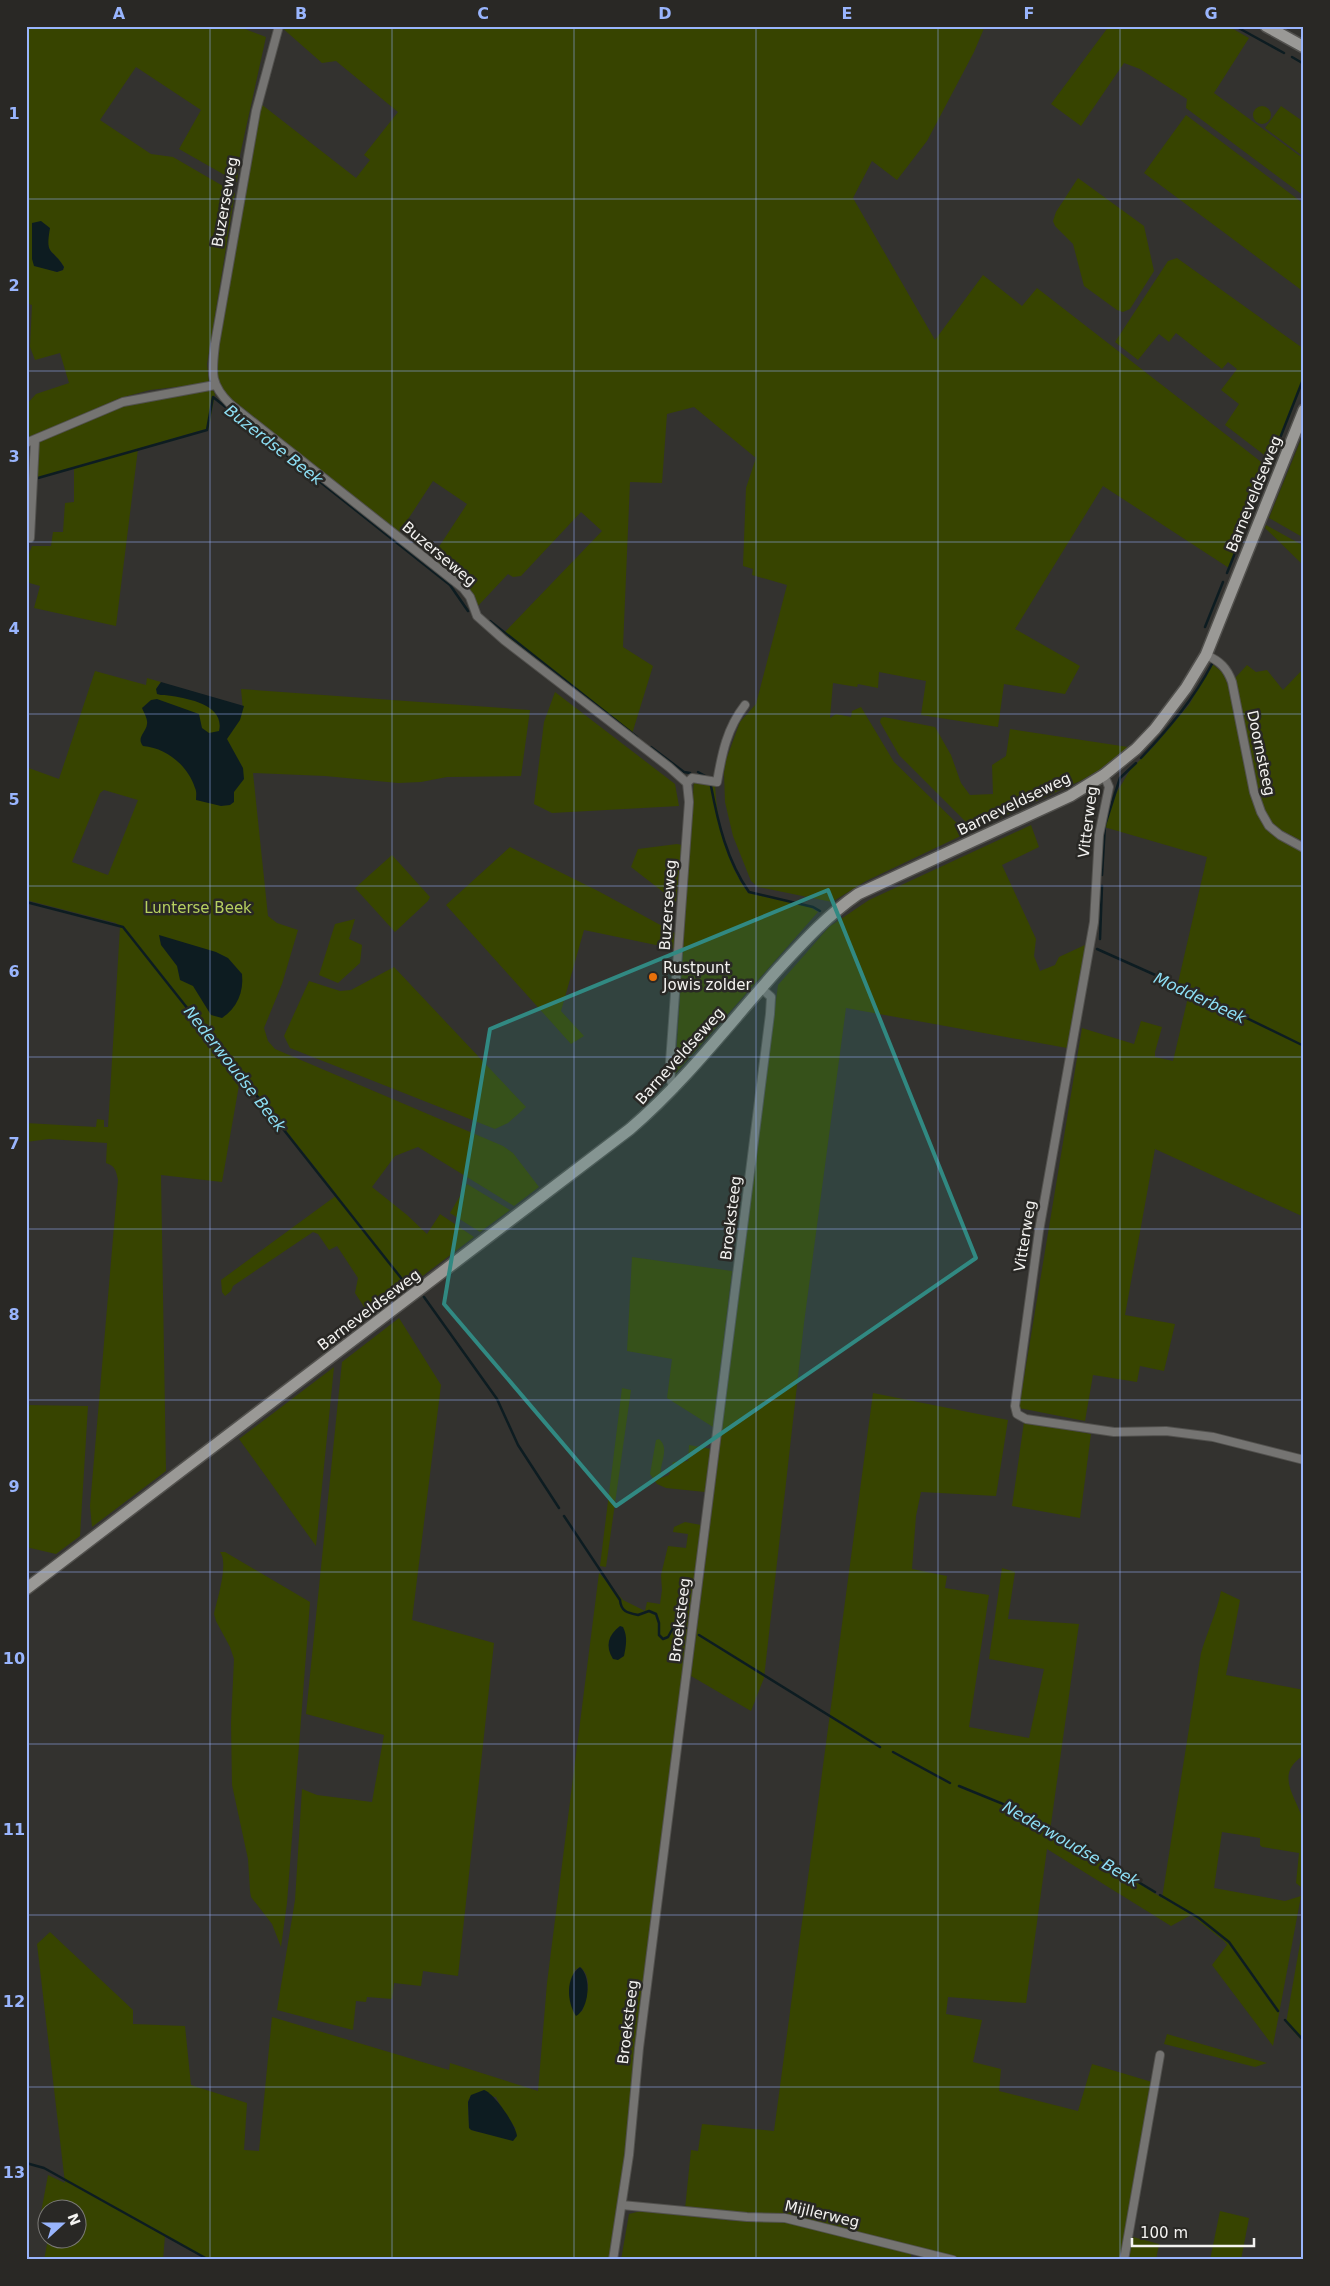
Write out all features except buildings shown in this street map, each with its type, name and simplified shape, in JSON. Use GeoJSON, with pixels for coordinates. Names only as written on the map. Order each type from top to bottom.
{"type":"FeatureCollection","features":[{"type":"Feature","properties":{"kind":"main road"},"geometry":{"type":"LineString","coordinates":[[1266,26],[1304,47]]}},
{"type":"Feature","properties":{"kind":"main road","name":"Barneveldseweg"},"geometry":{"type":"LineString","coordinates":[[26,1589],[549,1193],[630,1129],[674,1088],[819,925],[858,894],[1070,796],[1104,775],[1136,749],[1155,729],[1186,688],[1206,655],[1304,410]]}},
{"type":"Feature","properties":{"kind":"street","name":"Buzerseweg"},"geometry":{"type":"LineString","coordinates":[[278,26],[256,111],[241,190],[215,344],[214,385],[230,404],[463,588],[470,598],[477,616],[504,640],[669,767],[687,783],[689,802],[670,1062],[671,1081],[674,1088]]}},
{"type":"Feature","properties":{"kind":"street"},"geometry":{"type":"LineString","coordinates":[[26,443],[123,402],[214,385]]}},
{"type":"Feature","properties":{"kind":"street"},"geometry":{"type":"LineString","coordinates":[[30,538],[36,440]]}},
{"type":"Feature","properties":{"kind":"street","name":"Doornsteeg"},"geometry":{"type":"LineString","coordinates":[[1206,655],[1221,663],[1228,671],[1232,682],[1254,792],[1261,812],[1269,826],[1280,835],[1304,848]]}},
{"type":"Feature","properties":{"kind":"street"},"geometry":{"type":"LineString","coordinates":[[687,783],[692,778],[717,782],[721,755],[730,729],[746,705]]}},
{"type":"Feature","properties":{"kind":"street","name":"Vitterweg"},"geometry":{"type":"LineString","coordinates":[[1104,775],[1109,787],[1099,835],[1094,922],[1039,1231],[1015,1406],[1017,1414],[1026,1419],[1114,1432],[1166,1431],[1214,1438],[1304,1460]]}},
{"type":"Feature","properties":{"kind":"street","name":"Broeksteeg"},"geometry":{"type":"LineString","coordinates":[[613,2260],[622,2205],[639,2048],[770,1014],[771,997],[762,988]]}},
{"type":"Feature","properties":{"kind":"street"},"geometry":{"type":"LineString","coordinates":[[1124,2260],[1160,2055]]}},
{"type":"Feature","properties":{"kind":"street","name":"Mijllerweg"},"geometry":{"type":"LineString","coordinates":[[622,2205],[747,2217],[786,2218],[953,2260]]}},
{"type":"Feature","properties":{"kind":"highlighted area"},"geometry":{"type":"Polygon","coordinates":[[[828,890],[976,1258],[616,1506],[444,1304],[490,1029],[828,890]]]}},
{"type":"Feature","properties":{"kind":"green space"},"geometry":{"type":"Polygon","coordinates":[[[26,26],[237,26],[266,37],[240,155],[237,182],[179,149],[201,110],[136,67],[100,120],[151,154],[173,157],[235,193],[207,364],[209,383],[150,390],[120,398],[26,439],[26,405],[36,394],[69,383],[60,353],[35,360],[30,347],[32,305],[26,303],[26,26]],[[49,228],[39,266],[57,272],[63,270],[64,267],[60,261],[50,251],[49,228]]]}},
{"type":"Feature","properties":{"kind":"green space"},"geometry":{"type":"Polygon","coordinates":[[[280,26],[985,26],[974,52],[927,141],[897,180],[872,161],[853,198],[935,340],[983,275],[1022,306],[1037,288],[1269,468],[1229,568],[1103,486],[1015,629],[1080,666],[1065,694],[1004,684],[998,727],[921,715],[926,681],[879,672],[878,688],[858,684],[857,687],[833,683],[830,718],[836,714],[851,717],[852,711],[861,707],[894,762],[967,833],[866,881],[832,902],[758,887],[751,881],[733,836],[725,802],[724,773],[726,760],[740,722],[756,704],[787,585],[752,575],[753,569],[743,566],[746,488],[756,458],[694,407],[667,414],[662,483],[630,482],[623,647],[653,666],[632,734],[503,634],[602,531],[581,512],[521,576],[513,577],[508,574],[477,607],[431,559],[467,504],[433,481],[399,533],[224,393],[214,372],[247,173],[261,104],[356,178],[370,160],[364,155],[398,112],[336,61],[322,63],[280,26]]]}},
{"type":"Feature","properties":{"kind":"green space"},"geometry":{"type":"Polygon","coordinates":[[[1109,26],[1228,26],[1249,38],[1214,93],[1304,159],[1304,196],[1186,108],[1187,99],[1140,69],[1124,63],[1081,126],[1051,104],[1109,26]]]}},
{"type":"Feature","properties":{"kind":"green space"},"geometry":{"type":"Polygon","coordinates":[[[1262,106],[1268,109],[1271,115],[1268,121],[1262,124],[1256,121],[1253,115],[1256,109],[1262,106]]]}},
{"type":"Feature","properties":{"kind":"green space"},"geometry":{"type":"Polygon","coordinates":[[[1281,106],[1304,122],[1304,157],[1265,128],[1281,106]]]}},
{"type":"Feature","properties":{"kind":"green space"},"geometry":{"type":"Polygon","coordinates":[[[1186,115],[1304,204],[1304,292],[1144,173],[1186,115]]]}},
{"type":"Feature","properties":{"kind":"green space"},"geometry":{"type":"Polygon","coordinates":[[[1078,178],[1144,226],[1154,271],[1130,309],[1123,312],[1117,310],[1084,286],[1073,244],[1055,226],[1053,221],[1056,212],[1078,178]]]}},
{"type":"Feature","properties":{"kind":"green space"},"geometry":{"type":"Polygon","coordinates":[[[1177,258],[1304,349],[1304,380],[1272,461],[1225,425],[1239,404],[1221,390],[1237,369],[1228,362],[1222,369],[1176,333],[1169,342],[1159,334],[1138,360],[1115,342],[1168,261],[1177,258]]]}},
{"type":"Feature","properties":{"kind":"green space"},"geometry":{"type":"Polygon","coordinates":[[[213,390],[215,394],[209,428],[138,449],[116,626],[34,608],[40,586],[26,582],[26,561],[32,546],[51,546],[53,532],[63,532],[65,503],[74,502],[74,467],[36,479],[38,443],[114,407],[133,402],[213,390]]]}},
{"type":"Feature","properties":{"kind":"green space"},"geometry":{"type":"Polygon","coordinates":[[[1304,432],[1304,538],[1269,518],[1304,432]]]}},
{"type":"Feature","properties":{"kind":"green space"},"geometry":{"type":"Polygon","coordinates":[[[1266,525],[1304,546],[1304,566],[1265,528],[1266,525]]]}},
{"type":"Feature","properties":{"kind":"green space"},"geometry":{"type":"Polygon","coordinates":[[[1212,664],[1222,672],[1228,685],[1256,809],[1270,830],[1281,839],[1304,851],[1304,1217],[1155,1149],[1125,1315],[1175,1324],[1164,1371],[1140,1366],[1137,1382],[1093,1375],[1085,1421],[1019,1408],[1082,1028],[1134,1044],[1141,1021],[1162,1027],[1155,1057],[1173,1061],[1189,993],[1177,987],[1207,857],[1104,827],[1104,825],[1114,797],[1130,770],[1154,746],[1189,705],[1212,664]]]}},
{"type":"Feature","properties":{"kind":"green space"},"geometry":{"type":"Polygon","coordinates":[[[1247,665],[1256,672],[1267,670],[1283,690],[1304,668],[1304,842],[1279,829],[1268,819],[1262,807],[1235,678],[1247,665]]]}},
{"type":"Feature","properties":{"kind":"green space","name":"Lunterse Beek"},"geometry":{"type":"Polygon","coordinates":[[[95,671],[146,685],[147,678],[161,682],[157,687],[243,710],[241,689],[530,710],[521,776],[447,777],[421,782],[398,783],[325,776],[253,773],[268,916],[277,923],[298,930],[282,984],[264,1028],[268,1041],[275,1049],[503,1146],[513,1153],[539,1187],[514,1206],[418,1147],[395,1156],[372,1187],[427,1234],[440,1214],[474,1237],[370,1316],[355,1293],[358,1278],[337,1246],[329,1250],[318,1234],[313,1232],[233,1286],[231,1291],[225,1296],[222,1292],[221,1280],[337,1195],[241,1074],[222,1182],[161,1175],[166,1471],[92,1527],[90,1506],[118,1180],[115,1169],[106,1163],[107,1143],[49,1139],[26,1142],[26,1123],[96,1127],[97,1119],[104,1120],[104,1127],[108,1127],[120,927],[116,923],[26,900],[26,767],[59,779],[95,671]],[[104,790],[100,793],[72,862],[108,875],[138,800],[104,790]]]}},
{"type":"Feature","properties":{"kind":"green space"},"geometry":{"type":"Polygon","coordinates":[[[555,692],[675,784],[679,806],[552,813],[534,804],[544,722],[555,692]]]}},
{"type":"Feature","properties":{"kind":"green space"},"geometry":{"type":"Polygon","coordinates":[[[881,718],[935,727],[951,755],[961,783],[970,795],[993,794],[992,765],[1006,756],[1010,729],[1128,747],[1099,770],[1080,781],[974,830],[899,755],[880,722],[881,718]]]}},
{"type":"Feature","properties":{"kind":"green space"},"geometry":{"type":"Polygon","coordinates":[[[694,780],[715,784],[720,827],[724,841],[733,868],[748,893],[810,907],[818,912],[675,1074],[694,780]]]}},
{"type":"Feature","properties":{"kind":"green space"},"geometry":{"type":"Polygon","coordinates":[[[1031,825],[1039,847],[1002,865],[1036,939],[1034,956],[1040,971],[1055,965],[1059,957],[1087,944],[1067,1048],[846,1008],[804,1323],[764,1678],[751,1711],[691,1676],[778,985],[829,927],[869,900],[1031,825]]]}},
{"type":"Feature","properties":{"kind":"green space"},"geometry":{"type":"Polygon","coordinates":[[[682,845],[676,902],[631,867],[638,849],[682,845]]]}},
{"type":"Feature","properties":{"kind":"green space"},"geometry":{"type":"Polygon","coordinates":[[[510,847],[600,892],[675,933],[675,949],[584,930],[561,1011],[584,1036],[571,1044],[446,905],[510,847]]]}},
{"type":"Feature","properties":{"kind":"green space"},"geometry":{"type":"Polygon","coordinates":[[[392,855],[430,897],[395,932],[355,888],[392,855]]]}},
{"type":"Feature","properties":{"kind":"green space"},"geometry":{"type":"Polygon","coordinates":[[[355,919],[349,939],[362,945],[360,963],[338,983],[319,975],[335,924],[355,919]]]}},
{"type":"Feature","properties":{"kind":"green space"},"geometry":{"type":"Polygon","coordinates":[[[394,967],[526,1107],[508,1123],[495,1129],[290,1048],[284,1036],[309,981],[340,991],[351,990],[394,967]]]}},
{"type":"Feature","properties":{"kind":"green space"},"geometry":{"type":"Polygon","coordinates":[[[467,1184],[510,1210],[480,1232],[450,1213],[467,1184]]]}},
{"type":"Feature","properties":{"kind":"green space"},"geometry":{"type":"Polygon","coordinates":[[[632,1257],[732,1271],[713,1427],[667,1398],[672,1359],[627,1351],[632,1257]]]}},
{"type":"Feature","properties":{"kind":"green space"},"geometry":{"type":"Polygon","coordinates":[[[399,1318],[441,1385],[412,1620],[494,1643],[458,1976],[423,1971],[421,1986],[394,1983],[392,1999],[367,1997],[366,2002],[356,2001],[353,2030],[277,2010],[295,1900],[302,1789],[317,1795],[372,1802],[384,1735],[306,1714],[342,1362],[399,1318]]]}},
{"type":"Feature","properties":{"kind":"green space"},"geometry":{"type":"Polygon","coordinates":[[[334,1367],[316,1546],[239,1439],[334,1367]]]}},
{"type":"Feature","properties":{"kind":"green space"},"geometry":{"type":"Polygon","coordinates":[[[622,1388],[631,1390],[606,1567],[600,1566],[622,1388]]]}},
{"type":"Feature","properties":{"kind":"green space"},"geometry":{"type":"Polygon","coordinates":[[[873,1393],[1008,1420],[996,1496],[921,1492],[916,1516],[912,1569],[947,1576],[945,1588],[989,1595],[969,1727],[1029,1738],[1044,1669],[989,1659],[1002,1568],[1015,1572],[1008,1619],[1079,1624],[1050,1831],[1107,1863],[1162,1898],[1201,1653],[1221,1591],[1240,1600],[1226,1675],[1304,1690],[1304,1755],[1294,1763],[1288,1780],[1304,1825],[1305,1856],[1302,1888],[1296,1883],[1299,1853],[1262,1847],[1260,1845],[1260,1838],[1222,1832],[1214,1888],[1285,1901],[1301,1896],[1273,2046],[1212,1965],[1227,1945],[1224,1941],[1191,1915],[1171,1926],[1047,1849],[1026,2003],[948,1997],[946,2014],[982,2020],[973,2062],[1001,2069],[999,2091],[1078,2111],[1092,2064],[1152,2082],[1120,2260],[963,2260],[783,2213],[764,2215],[685,2209],[691,2150],[698,2151],[702,2124],[774,2131],[873,1393]]]}},
{"type":"Feature","properties":{"kind":"green space"},"geometry":{"type":"Polygon","coordinates":[[[26,1405],[88,1406],[80,1536],[56,1554],[26,1547],[26,1405]]]}},
{"type":"Feature","properties":{"kind":"green space"},"geometry":{"type":"Polygon","coordinates":[[[1024,1422],[1091,1434],[1080,1518],[1012,1506],[1024,1422]]]}},
{"type":"Feature","properties":{"kind":"green space"},"geometry":{"type":"Polygon","coordinates":[[[659,1439],[664,1447],[661,1478],[669,1475],[673,1462],[688,1461],[689,1445],[711,1449],[705,1492],[666,1488],[657,1484],[650,1474],[656,1440],[659,1439]]]}},
{"type":"Feature","properties":{"kind":"green space"},"geometry":{"type":"Polygon","coordinates":[[[685,1522],[701,1525],[648,1946],[626,2162],[612,2260],[209,2260],[165,2236],[163,2260],[44,2260],[46,2248],[88,2248],[88,2198],[44,2198],[48,2175],[65,2183],[37,1944],[50,1932],[133,2010],[133,2024],[185,2026],[191,2085],[247,2103],[244,2150],[259,2151],[272,2017],[449,2070],[450,2063],[538,2091],[547,1983],[599,1573],[623,1600],[645,1611],[647,1602],[660,1604],[662,1590],[661,1575],[668,1546],[686,1548],[688,1534],[673,1532],[674,1527],[685,1522]],[[580,1967],[575,1970],[569,1989],[582,2012],[588,1988],[587,1977],[580,1967]],[[471,2095],[468,2102],[469,2127],[485,2133],[516,2129],[504,2113],[496,2097],[471,2095]]]}},
{"type":"Feature","properties":{"kind":"green space"},"geometry":{"type":"Polygon","coordinates":[[[220,1552],[225,1552],[310,1602],[287,1903],[281,1947],[272,1924],[251,1897],[248,1859],[232,1785],[231,1723],[234,1659],[214,1614],[223,1573],[220,1552]]]}},
{"type":"Feature","properties":{"kind":"green space"},"geometry":{"type":"Polygon","coordinates":[[[1304,1921],[1304,2043],[1286,2023],[1304,1921]]]}},
{"type":"Feature","properties":{"kind":"green space"},"geometry":{"type":"Polygon","coordinates":[[[1167,2034],[1267,2063],[1255,2067],[1164,2044],[1167,2034]]]}},
{"type":"Feature","properties":{"kind":"green space"},"geometry":{"type":"Polygon","coordinates":[[[641,2211],[735,2221],[791,2221],[912,2252],[910,2260],[621,2260],[629,2214],[641,2211]]]}},
{"type":"Feature","properties":{"kind":"green space"},"geometry":{"type":"Polygon","coordinates":[[[1220,2211],[1249,2218],[1241,2260],[1210,2260],[1220,2211]]]}},
{"type":"Feature","properties":{"kind":"green space"},"geometry":{"type":"Polygon","coordinates":[[[1133,2237],[1159,2244],[1156,2260],[1129,2260],[1133,2237]]]}},
{"type":"Feature","properties":{"kind":"shaded area"},"geometry":{"type":"Polygon","coordinates":[[[41,221],[50,228],[49,248],[64,267],[63,270],[57,272],[34,266],[32,259],[32,223],[41,221]]]}},
{"type":"Feature","properties":{"kind":"shaded area"},"geometry":{"type":"Polygon","coordinates":[[[161,682],[244,706],[240,720],[227,739],[243,768],[244,779],[234,792],[234,802],[230,805],[221,806],[196,800],[196,791],[192,780],[182,766],[168,754],[152,747],[143,746],[141,743],[141,737],[147,722],[142,708],[151,700],[157,699],[199,714],[202,728],[209,733],[219,731],[217,715],[205,705],[188,699],[157,694],[156,689],[161,682]]]}},
{"type":"Feature","properties":{"kind":"shaded area"},"geometry":{"type":"Polygon","coordinates":[[[159,935],[216,952],[228,958],[242,974],[241,993],[227,1014],[222,1018],[211,1015],[193,986],[180,980],[177,966],[161,945],[159,935]]]}},
{"type":"Feature","properties":{"kind":"shaded area"},"geometry":{"type":"Polygon","coordinates":[[[620,1626],[625,1631],[626,1641],[624,1656],[618,1660],[613,1659],[609,1650],[609,1641],[610,1637],[620,1626]]]}},
{"type":"Feature","properties":{"kind":"shaded area"},"geometry":{"type":"Polygon","coordinates":[[[580,1967],[586,1978],[587,1993],[584,2007],[576,2016],[569,1997],[569,1990],[572,1977],[580,1967]]]}},
{"type":"Feature","properties":{"kind":"shaded area"},"geometry":{"type":"Polygon","coordinates":[[[484,2090],[499,2103],[509,2117],[517,2136],[513,2141],[469,2128],[468,2102],[471,2095],[484,2090]]]}},
{"type":"Feature","properties":{"kind":"waterway","name":"Modderbeek"},"geometry":{"type":"LineString","coordinates":[[1235,26],[1284,53]]}},
{"type":"Feature","properties":{"kind":"waterway","name":"Modderbeek"},"geometry":{"type":"LineString","coordinates":[[1292,57],[1304,64]]}},
{"type":"Feature","properties":{"kind":"waterway","name":"Modderbeek"},"geometry":{"type":"LineString","coordinates":[[1273,456],[1304,377]]}},
{"type":"Feature","properties":{"kind":"waterway","name":"Buzerdse Beek"},"geometry":{"type":"LineString","coordinates":[[38,478],[207,430],[213,397],[450,585],[468,611]]}},
{"type":"Feature","properties":{"kind":"waterway","name":"Modderbeek"},"geometry":{"type":"LineString","coordinates":[[1227,573],[1268,470]]}},
{"type":"Feature","properties":{"kind":"waterway","name":"Modderbeek"},"geometry":{"type":"LineString","coordinates":[[1205,627],[1223,582]]}},
{"type":"Feature","properties":{"kind":"waterway","name":"Buzerdse Beek"},"geometry":{"type":"LineString","coordinates":[[490,621],[637,737]]}},
{"type":"Feature","properties":{"kind":"waterway","name":"Modderbeek"},"geometry":{"type":"LineString","coordinates":[[1141,758],[1180,713],[1197,690],[1212,664]]}},
{"type":"Feature","properties":{"kind":"waterway","name":"Buzerdse Beek"},"geometry":{"type":"LineString","coordinates":[[651,747],[684,772],[690,773]]}},
{"type":"Feature","properties":{"kind":"waterway","name":"Modderbeek"},"geometry":{"type":"LineString","coordinates":[[1102,875],[1105,825],[1120,778],[1136,763]]}},
{"type":"Feature","properties":{"kind":"waterway","name":"Buzerdse Beek"},"geometry":{"type":"LineString","coordinates":[[698,772],[707,777]]}},
{"type":"Feature","properties":{"kind":"waterway","name":"Buzerdse Beek"},"geometry":{"type":"LineString","coordinates":[[711,786],[720,828],[729,855],[749,892],[813,907],[820,911]]}},
{"type":"Feature","properties":{"kind":"waterway","name":"Modderbeek"},"geometry":{"type":"LineString","coordinates":[[1100,939],[1102,886]]}},
{"type":"Feature","properties":{"kind":"waterway","name":"Nederwoudse Beek"},"geometry":{"type":"LineString","coordinates":[[26,902],[123,927],[409,1288]]}},
{"type":"Feature","properties":{"kind":"waterway","name":"Modderbeek"},"geometry":{"type":"LineString","coordinates":[[1097,949],[1191,991],[1304,1046]]}},
{"type":"Feature","properties":{"kind":"waterway","name":"Nederwoudse Beek"},"geometry":{"type":"LineString","coordinates":[[424,1297],[497,1399],[518,1445],[559,1508]]}},
{"type":"Feature","properties":{"kind":"waterway","name":"Nederwoudse Beek"},"geometry":{"type":"LineString","coordinates":[[564,1516],[620,1600],[623,1609],[628,1613],[638,1615],[649,1611],[656,1614],[659,1623],[659,1635],[663,1639],[668,1637],[673,1628],[681,1626],[686,1628]]}},
{"type":"Feature","properties":{"kind":"waterway","name":"Nederwoudse Beek"},"geometry":{"type":"LineString","coordinates":[[699,1635],[880,1747]]}},
{"type":"Feature","properties":{"kind":"waterway","name":"Nederwoudse Beek"},"geometry":{"type":"LineString","coordinates":[[893,1752],[950,1783]]}},
{"type":"Feature","properties":{"kind":"waterway","name":"Nederwoudse Beek"},"geometry":{"type":"LineString","coordinates":[[959,1786],[1018,1810],[1155,1892]]}},
{"type":"Feature","properties":{"kind":"waterway","name":"Nederwoudse Beek"},"geometry":{"type":"LineString","coordinates":[[1160,1895],[1199,1918],[1229,1942],[1278,2011]]}},
{"type":"Feature","properties":{"kind":"waterway","name":"Nederwoudse Beek"},"geometry":{"type":"LineString","coordinates":[[1285,2020],[1304,2041]]}},
{"type":"Feature","properties":{"kind":"waterway"},"geometry":{"type":"LineString","coordinates":[[26,2163],[44,2168],[209,2260]]}},
{"type":"Feature","properties":{"kind":"place","name":"Rustpunt Jowis zolder"},"geometry":{"type":"Point","coordinates":[653,977]}}]}
